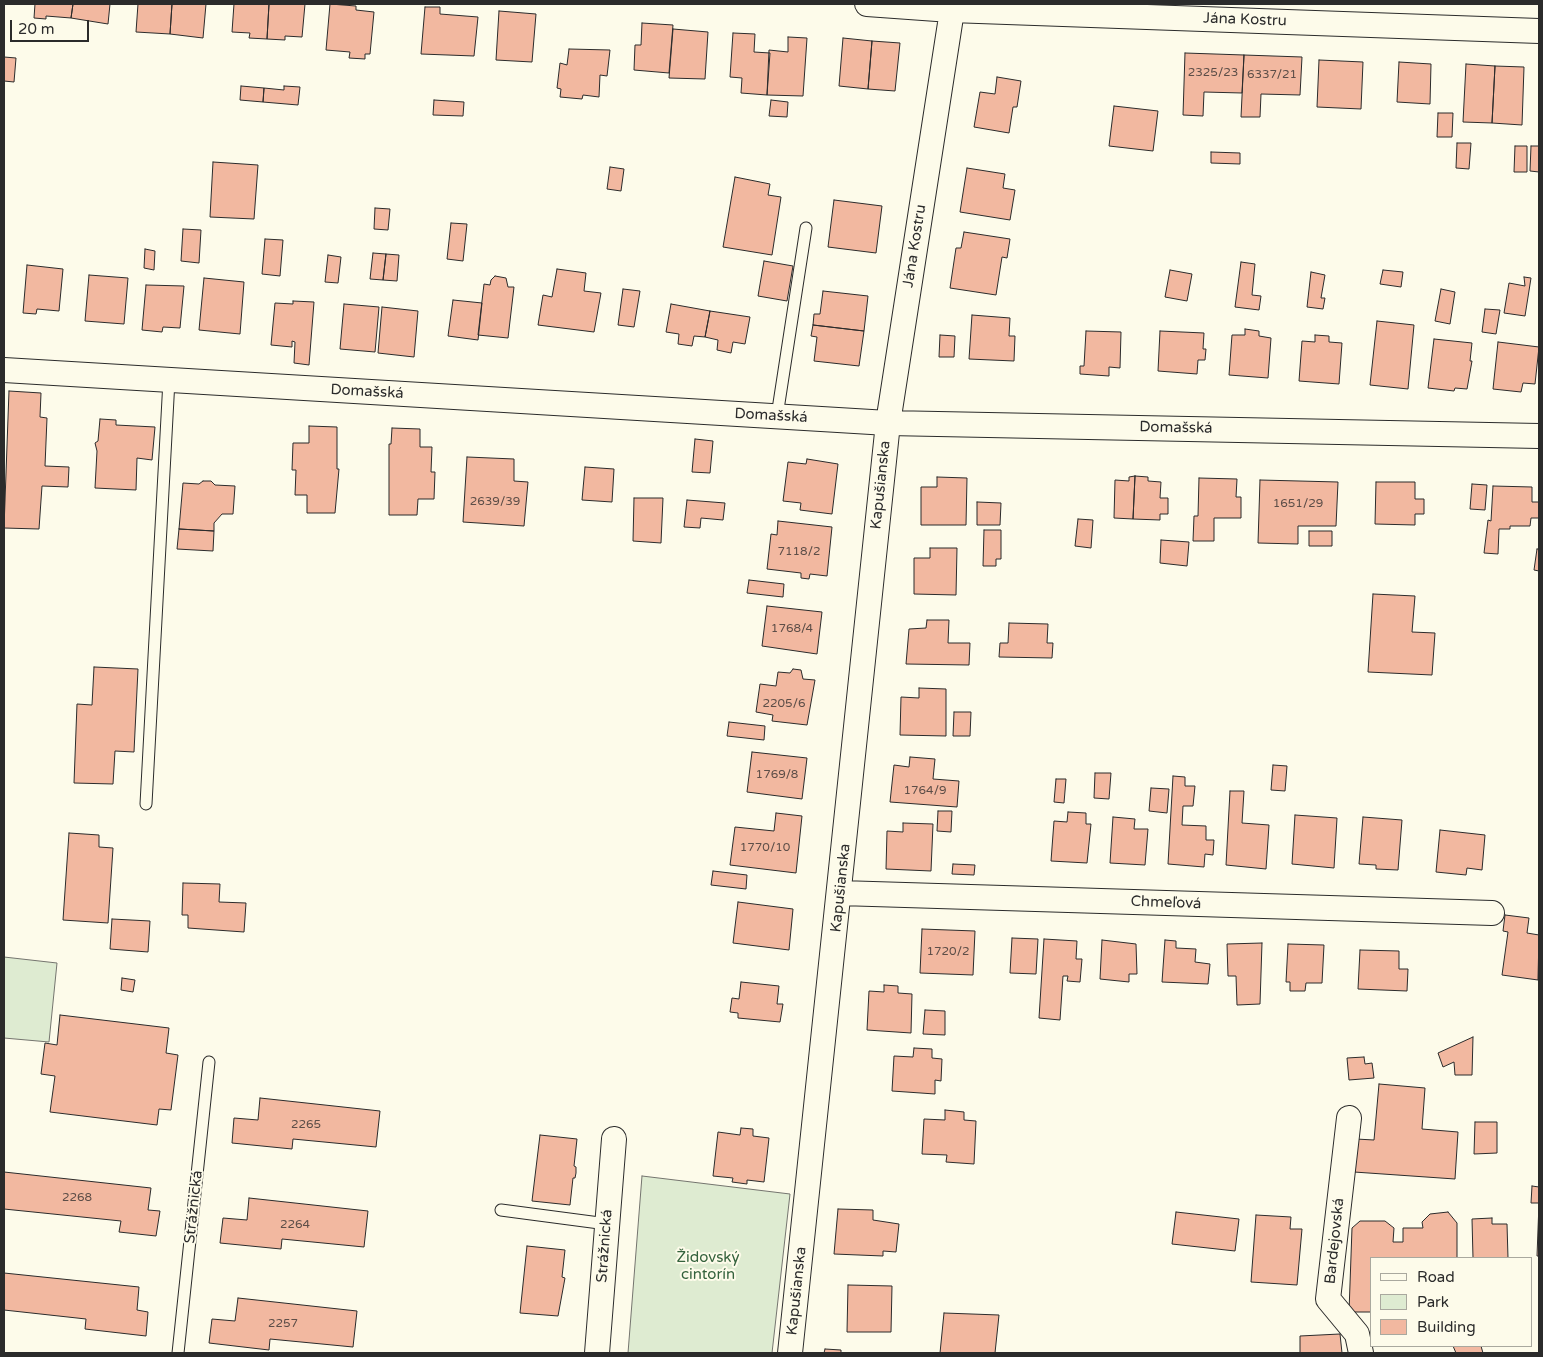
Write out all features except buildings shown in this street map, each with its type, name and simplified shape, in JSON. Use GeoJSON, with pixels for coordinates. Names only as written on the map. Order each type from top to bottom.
{"type":"FeatureCollection","features":[{"type":"Feature","properties":{"kind":"street","name":"Jána Kostru"},"geometry":{"type":"LineString","coordinates":[[867,4],[1539,31]]}},
{"type":"Feature","properties":{"kind":"street","name":"Jána Kostru"},"geometry":{"type":"LineString","coordinates":[[888,423],[952,7]]}},
{"type":"Feature","properties":{"kind":"street","name":"Domašská"},"geometry":{"type":"LineString","coordinates":[[4,370],[888,423],[1539,436]]}},
{"type":"Feature","properties":{"kind":"street","name":"Kapušianska"},"geometry":{"type":"LineString","coordinates":[[790,1353],[840,893],[888,423]]}},
{"type":"Feature","properties":{"kind":"street","name":"Chmeľová"},"geometry":{"type":"LineString","coordinates":[[840,893],[1492,913]]}},
{"type":"Feature","properties":{"kind":"street","name":"Bardejovská"},"geometry":{"type":"LineString","coordinates":[[1349,1118],[1328,1299],[1357,1334],[1361,1353]]}},
{"type":"Feature","properties":{"kind":"street","name":"Strážnická"},"geometry":{"type":"LineString","coordinates":[[597,1353],[614,1139]]}},
{"type":"Feature","properties":{"kind":"lane"},"geometry":{"type":"LineString","coordinates":[[777,416],[806,228]]}},
{"type":"Feature","properties":{"kind":"lane"},"geometry":{"type":"LineString","coordinates":[[146,804],[169,380]]}},
{"type":"Feature","properties":{"kind":"lane","name":"Strážnická"},"geometry":{"type":"LineString","coordinates":[[178,1353],[209,1062]]}},
{"type":"Feature","properties":{"kind":"lane"},"geometry":{"type":"LineString","coordinates":[[501,1210],[607,1224]]}},
{"type":"Feature","properties":{"kind":"green space"},"geometry":{"type":"Polygon","coordinates":[[[4,957],[57,963],[49,1042],[4,1038],[4,957]]]}},
{"type":"Feature","properties":{"kind":"green space","name":"Židovský cintorín"},"geometry":{"type":"Polygon","coordinates":[[[642,1176],[790,1194],[772,1353],[628,1353],[642,1176]]]}}]}
